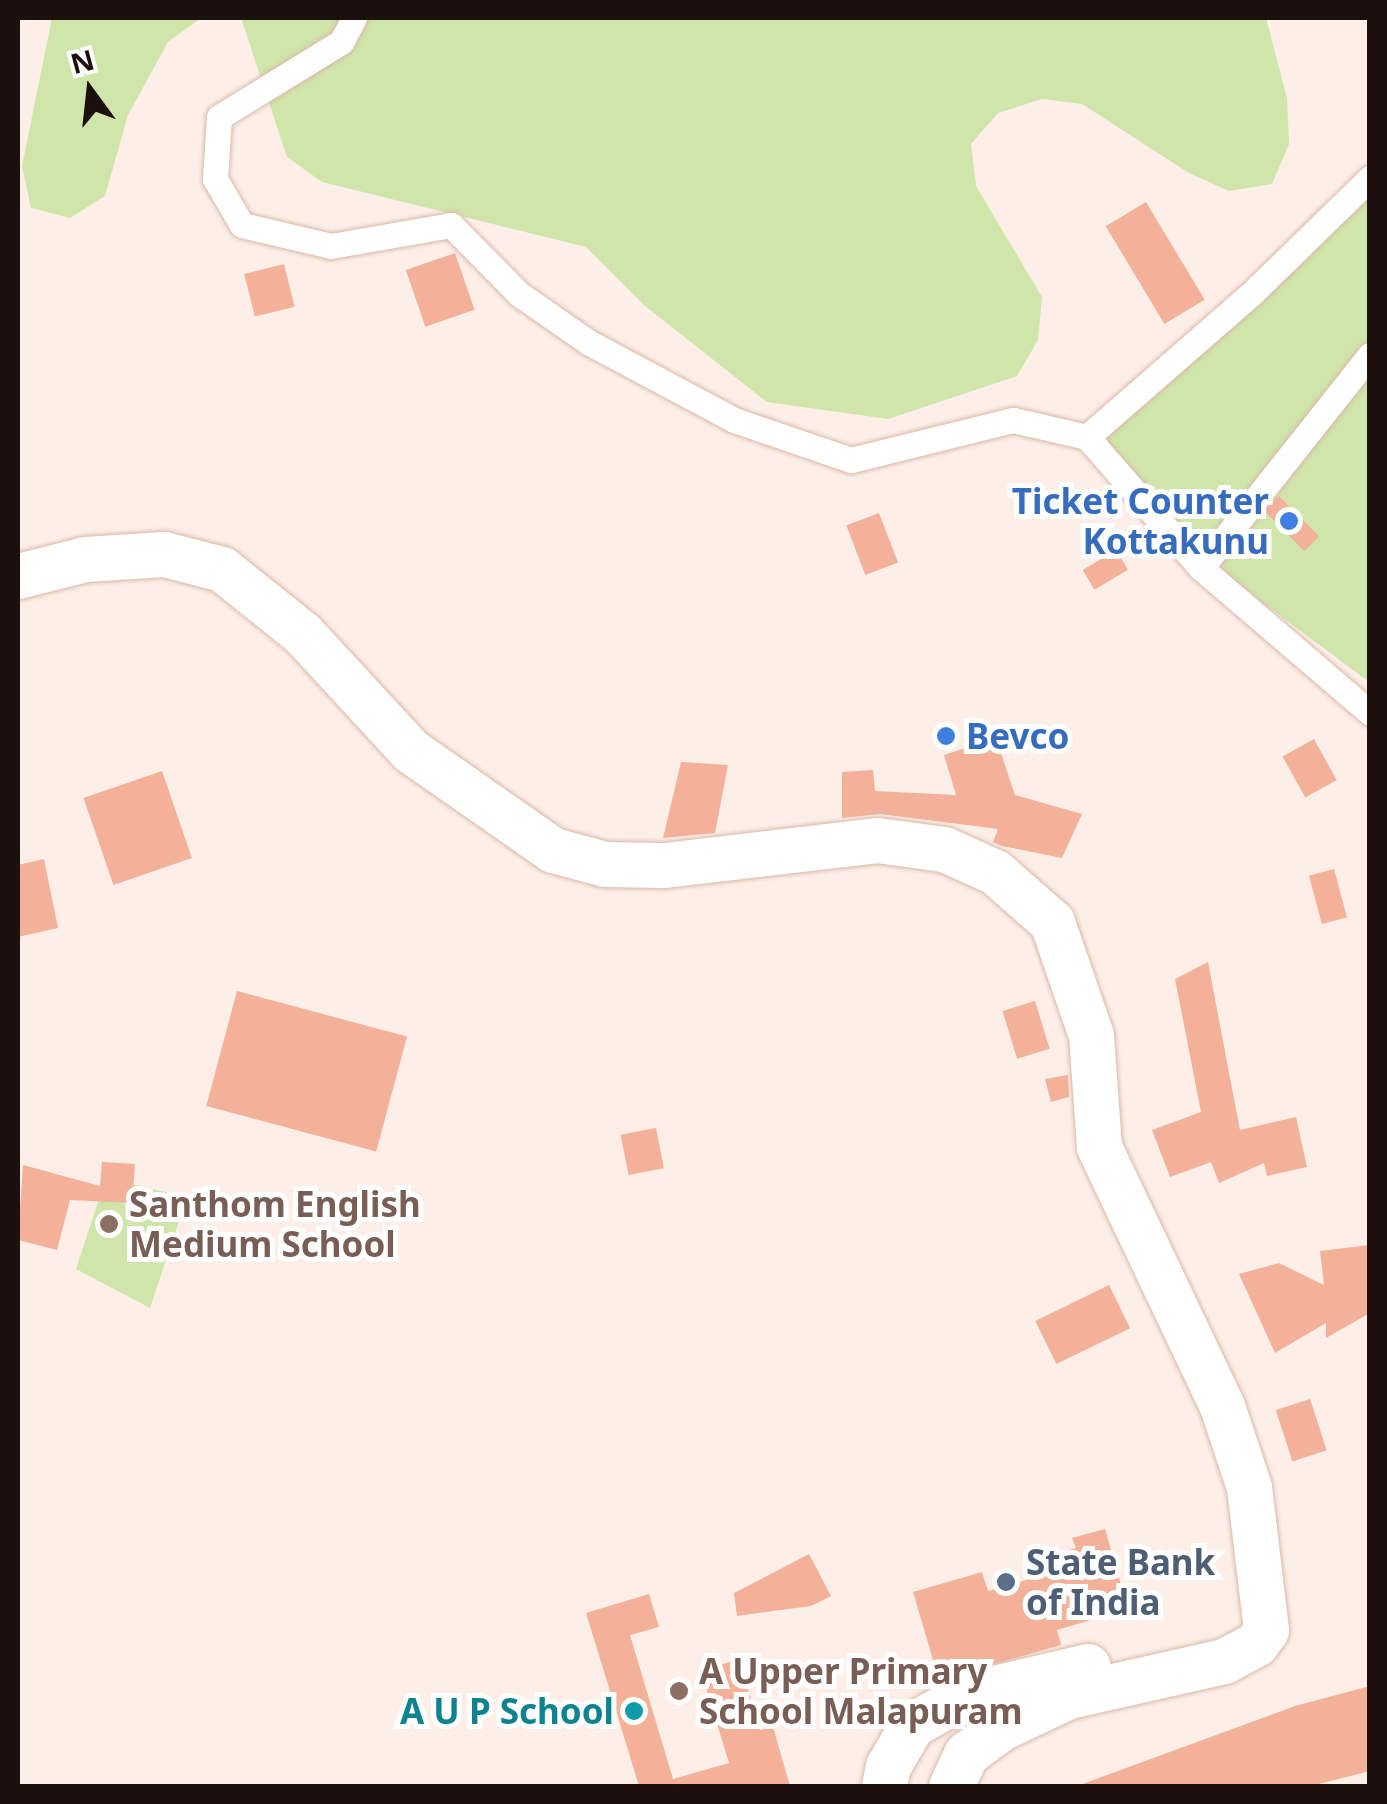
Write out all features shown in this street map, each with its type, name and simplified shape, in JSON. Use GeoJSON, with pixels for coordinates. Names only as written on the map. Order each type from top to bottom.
{"type":"FeatureCollection","features":[{"type":"Feature","properties":{"kind":"highway"},"geometry":{"type":"LineString","coordinates":[[18,576],[84,559],[164,554],[222,569],[303,634],[411,751],[553,850],[605,864],[664,865],[877,840],[944,850],[1025,894],[1052,922],[1073,972],[1091,1035],[1099,1146],[1222,1406],[1248,1487],[1266,1630],[1256,1644],[1224,1661],[1069,1696],[1001,1728],[966,1754],[951,1786]]}},
{"type":"Feature","properties":{"kind":"highway"},"geometry":{"type":"LineString","coordinates":[[884,1786],[888,1766],[912,1725],[965,1695],[1198,1647],[1241,1628],[1262,1585]]}},
{"type":"Feature","properties":{"kind":"street"},"geometry":{"type":"LineString","coordinates":[[354,18],[342,42],[220,118],[215,180],[242,225],[331,246],[451,225],[518,294],[588,342],[734,420],[850,460],[1014,420],[1087,437],[1201,568],[1370,714]]}},
{"type":"Feature","properties":{"kind":"street"},"geometry":{"type":"LineString","coordinates":[[1087,437],[1250,295],[1370,178]]}},
{"type":"Feature","properties":{"kind":"street"},"geometry":{"type":"LineString","coordinates":[[1201,568],[1370,355]]}},
{"type":"Feature","properties":{"kind":"green space"},"geometry":{"type":"Polygon","coordinates":[[[52,18],[201,18],[168,42],[128,115],[105,196],[70,218],[31,208],[22,166],[52,18]]]}},
{"type":"Feature","properties":{"kind":"green space"},"geometry":{"type":"Polygon","coordinates":[[[241,18],[1266,18],[1287,98],[1289,144],[1272,184],[1229,191],[1189,173],[1082,104],[1042,99],[998,113],[971,144],[976,186],[1042,297],[1038,340],[1017,376],[888,419],[767,402],[645,306],[586,247],[322,182],[287,157],[241,18]]]}},
{"type":"Feature","properties":{"kind":"green space"},"geometry":{"type":"Polygon","coordinates":[[[1369,197],[1369,682],[1207,561],[1096,437],[1369,197]]]}},
{"type":"Feature","properties":{"kind":"green space"},"geometry":{"type":"Polygon","coordinates":[[[106,1178],[187,1197],[150,1308],[76,1269],[106,1178]]]}},
{"type":"Feature","properties":{"kind":"building"},"geometry":{"type":"Polygon","coordinates":[[[1146,202],[1205,300],[1164,324],[1106,226],[1146,202]]]}},
{"type":"Feature","properties":{"kind":"building"},"geometry":{"type":"Polygon","coordinates":[[[455,253],[475,310],[425,327],[406,270],[455,253]]]}},
{"type":"Feature","properties":{"kind":"building"},"geometry":{"type":"Polygon","coordinates":[[[284,264],[295,307],[255,317],[244,274],[284,264]]]}},
{"type":"Feature","properties":{"kind":"building","name":"Ticket Counter Kottakunu"},"geometry":{"type":"Polygon","coordinates":[[[1279,496],[1319,536],[1304,551],[1264,511],[1279,496]]]}},
{"type":"Feature","properties":{"kind":"building"},"geometry":{"type":"Polygon","coordinates":[[[879,513],[898,562],[865,575],[846,526],[879,513]]]}},
{"type":"Feature","properties":{"kind":"building"},"geometry":{"type":"Polygon","coordinates":[[[1116,550],[1128,570],[1094,590],[1083,570],[1116,550]]]}},
{"type":"Feature","properties":{"kind":"building"},"geometry":{"type":"Polygon","coordinates":[[[996,738],[1015,795],[1082,814],[1062,858],[993,842],[998,829],[880,814],[842,818],[842,772],[873,770],[875,791],[956,795],[944,755],[996,738]]]}},
{"type":"Feature","properties":{"kind":"building"},"geometry":{"type":"Polygon","coordinates":[[[1314,739],[1337,780],[1305,798],[1283,756],[1314,739]]]}},
{"type":"Feature","properties":{"kind":"building"},"geometry":{"type":"Polygon","coordinates":[[[681,762],[728,765],[715,833],[663,838],[681,762]]]}},
{"type":"Feature","properties":{"kind":"building"},"geometry":{"type":"Polygon","coordinates":[[[162,771],[192,858],[113,885],[84,798],[162,771]]]}},
{"type":"Feature","properties":{"kind":"building"},"geometry":{"type":"Polygon","coordinates":[[[44,859],[58,928],[18,937],[18,865],[44,859]]]}},
{"type":"Feature","properties":{"kind":"building"},"geometry":{"type":"Polygon","coordinates":[[[1334,869],[1347,917],[1322,924],[1309,876],[1334,869]]]}},
{"type":"Feature","properties":{"kind":"building"},"geometry":{"type":"Polygon","coordinates":[[[1208,962],[1240,1130],[1296,1117],[1307,1167],[1267,1176],[1264,1163],[1219,1183],[1211,1162],[1170,1177],[1152,1130],[1201,1112],[1175,979],[1208,962]]]}},
{"type":"Feature","properties":{"kind":"building"},"geometry":{"type":"Polygon","coordinates":[[[237,991],[407,1037],[376,1151],[206,1106],[237,991]]]}},
{"type":"Feature","properties":{"kind":"building"},"geometry":{"type":"Polygon","coordinates":[[[1035,1001],[1050,1049],[1017,1059],[1002,1011],[1035,1001]]]}},
{"type":"Feature","properties":{"kind":"building"},"geometry":{"type":"Polygon","coordinates":[[[1068,1075],[1069,1097],[1051,1102],[1045,1079],[1068,1075]]]}},
{"type":"Feature","properties":{"kind":"building"},"geometry":{"type":"Polygon","coordinates":[[[656,1128],[664,1168],[628,1175],[621,1135],[656,1128]]]}},
{"type":"Feature","properties":{"kind":"building"},"geometry":{"type":"Polygon","coordinates":[[[102,1162],[135,1164],[132,1203],[70,1200],[57,1250],[18,1240],[23,1165],[100,1186],[102,1162]]]}},
{"type":"Feature","properties":{"kind":"building"},"geometry":{"type":"Polygon","coordinates":[[[1370,1245],[1370,1313],[1326,1338],[1326,1323],[1275,1353],[1239,1274],[1279,1263],[1324,1285],[1320,1251],[1370,1245]]]}},
{"type":"Feature","properties":{"kind":"building"},"geometry":{"type":"Polygon","coordinates":[[[1109,1285],[1130,1328],[1056,1364],[1035,1321],[1109,1285]]]}},
{"type":"Feature","properties":{"kind":"building"},"geometry":{"type":"Polygon","coordinates":[[[1310,1399],[1327,1450],[1292,1461],[1276,1410],[1310,1399]]]}},
{"type":"Feature","properties":{"kind":"building"},"geometry":{"type":"Polygon","coordinates":[[[1105,1529],[1128,1609],[1057,1630],[1061,1645],[939,1680],[913,1592],[982,1572],[988,1591],[1048,1574],[1043,1557],[1076,1548],[1072,1538],[1105,1529]]]}},
{"type":"Feature","properties":{"kind":"building"},"geometry":{"type":"Polygon","coordinates":[[[809,1554],[831,1596],[811,1606],[737,1616],[734,1593],[809,1554]]]}},
{"type":"Feature","properties":{"kind":"building"},"geometry":{"type":"Polygon","coordinates":[[[649,1594],[659,1627],[630,1635],[673,1779],[729,1763],[701,1671],[739,1659],[760,1730],[773,1727],[790,1786],[639,1786],[586,1613],[649,1594]]]}},
{"type":"Feature","properties":{"kind":"building"},"geometry":{"type":"Polygon","coordinates":[[[1370,1686],[1370,1771],[1311,1786],[1077,1786],[1295,1706],[1370,1686]]]}},
{"type":"Feature","properties":{"kind":"place","name":"Ticket Counter Kottakunu"},"geometry":{"type":"Point","coordinates":[1289,521]}},
{"type":"Feature","properties":{"kind":"place","name":"Bevco"},"geometry":{"type":"Point","coordinates":[946,736]}},
{"type":"Feature","properties":{"kind":"place","name":"Santhom English Medium School"},"geometry":{"type":"Point","coordinates":[109,1224]}},
{"type":"Feature","properties":{"kind":"place","name":"State Bank of India"},"geometry":{"type":"Point","coordinates":[1006,1582]}},
{"type":"Feature","properties":{"kind":"place","name":"A Upper Primary School Malapuram"},"geometry":{"type":"Point","coordinates":[679,1691]}},
{"type":"Feature","properties":{"kind":"place","name":"A U P School"},"geometry":{"type":"Point","coordinates":[634,1711]}}]}
